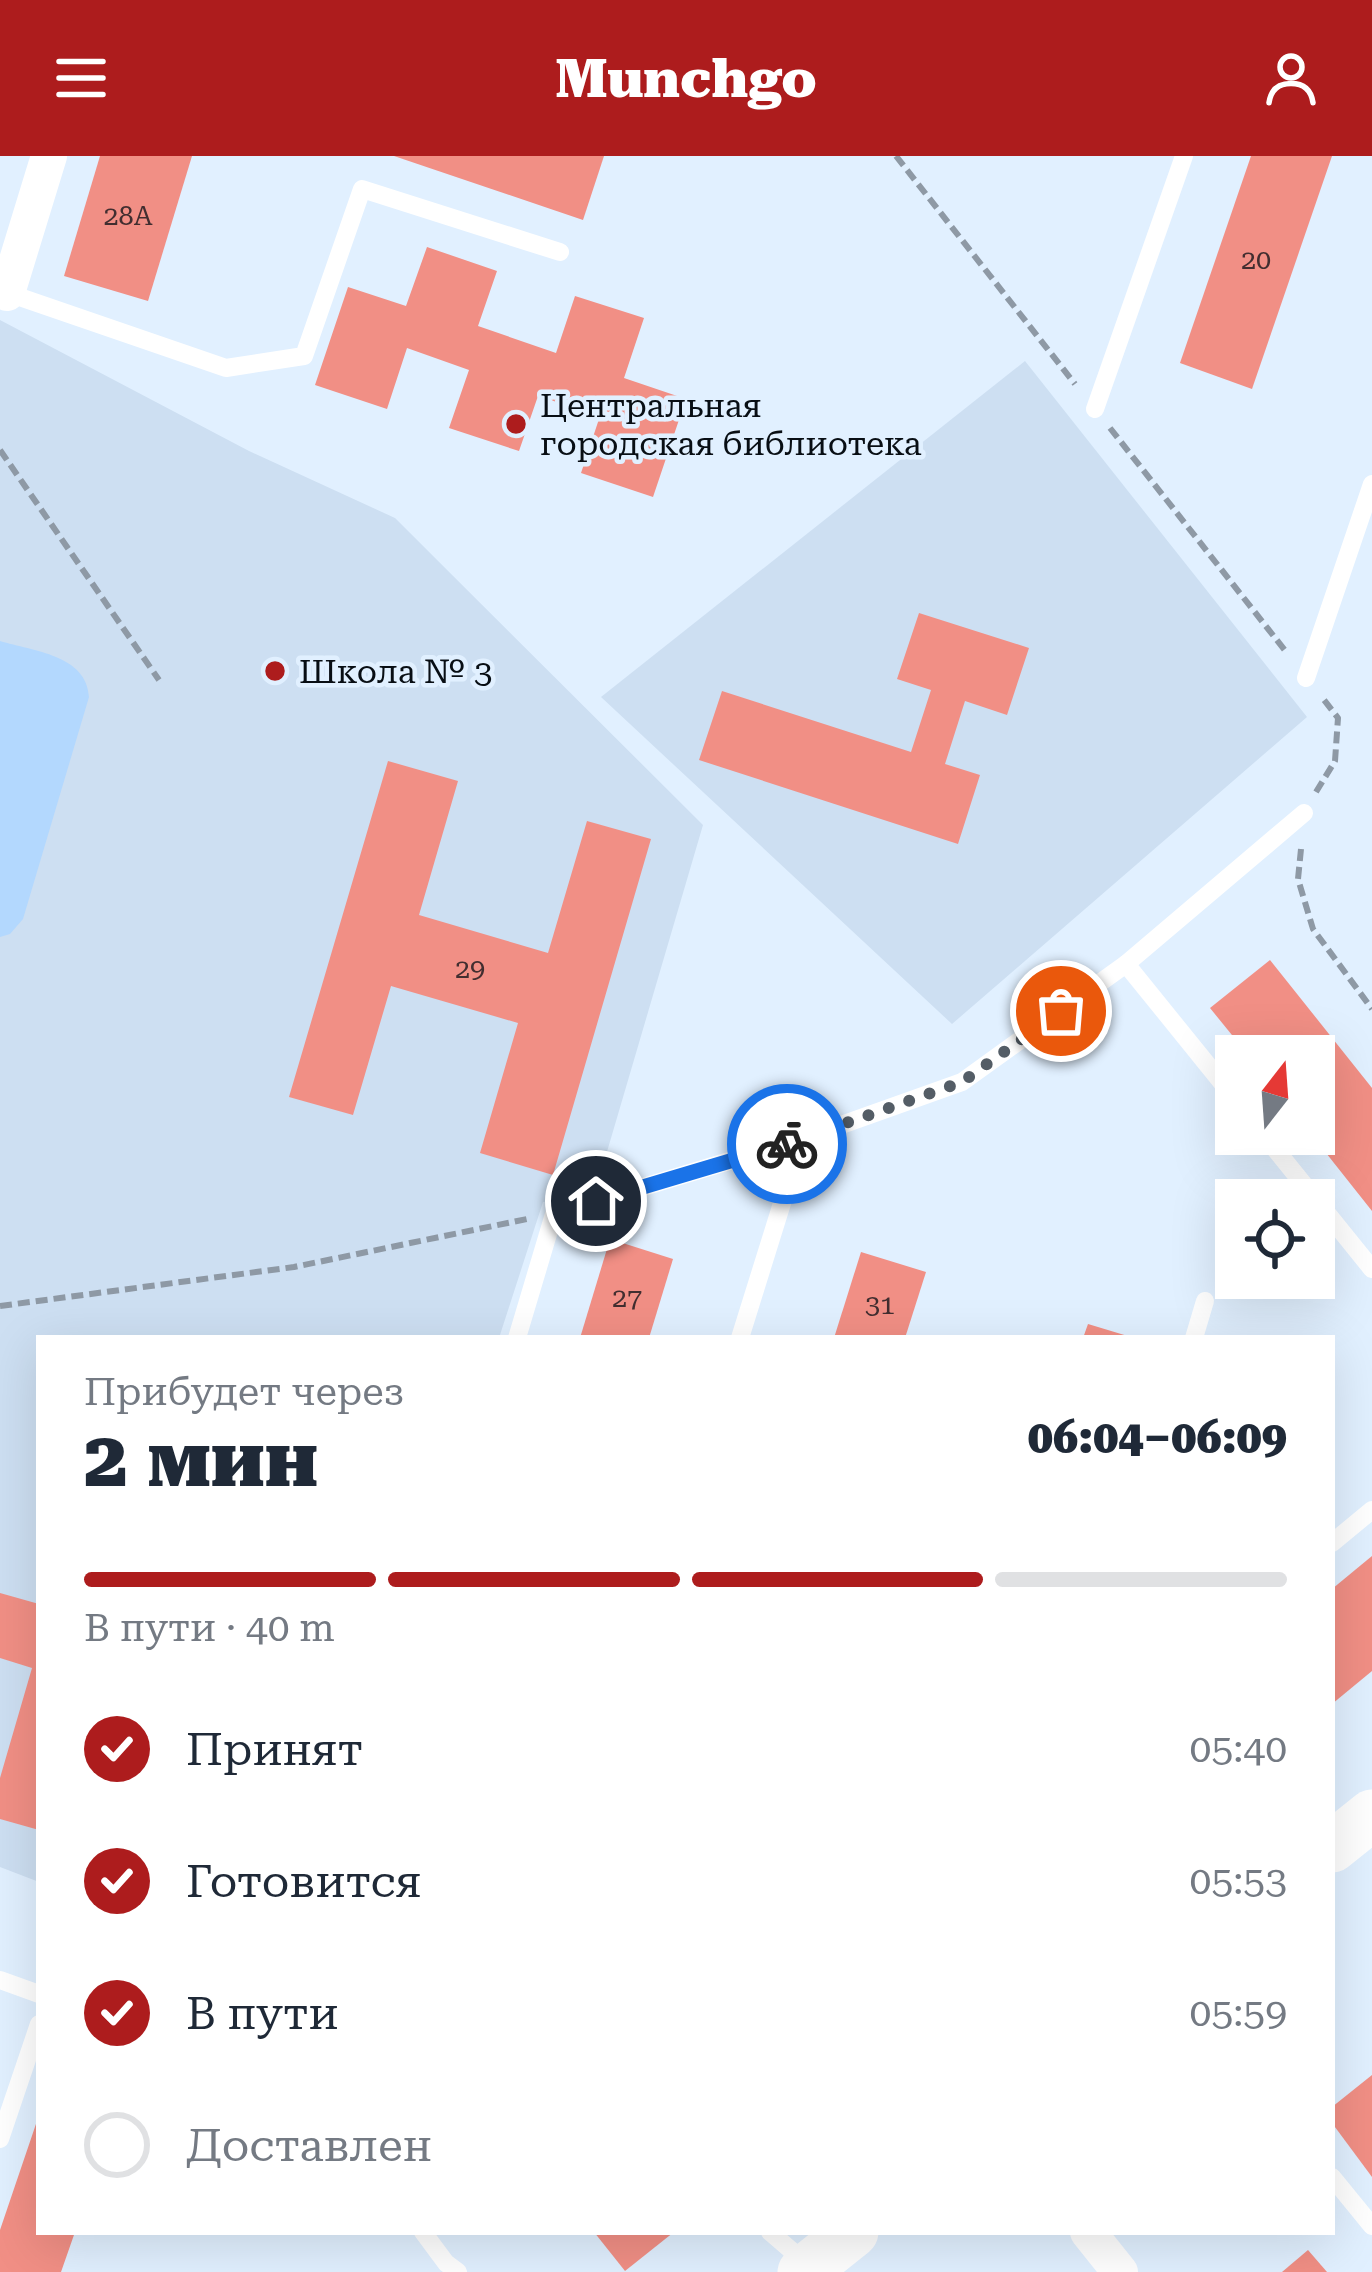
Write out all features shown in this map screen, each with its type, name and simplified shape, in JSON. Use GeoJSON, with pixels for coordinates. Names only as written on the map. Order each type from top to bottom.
{"type":"FeatureCollection","features":[{"type":"Feature","properties":{"kind":"main road"},"geometry":{"type":"LineString","coordinates":[[1335,1845],[1372,1815]]}},
{"type":"Feature","properties":{"kind":"main road"},"geometry":{"type":"LineString","coordinates":[[806,2269],[849,2235]]}},
{"type":"Feature","properties":{"kind":"street"},"geometry":{"type":"LineString","coordinates":[[3,292],[49,156]]}},
{"type":"Feature","properties":{"kind":"street"},"geometry":{"type":"LineString","coordinates":[[1090,2235],[1120,2272]]}},
{"type":"Feature","properties":{"kind":"lane"},"geometry":{"type":"LineString","coordinates":[[1095,409],[1184,156]]}},
{"type":"Feature","properties":{"kind":"lane"},"geometry":{"type":"LineString","coordinates":[[3,292],[226,368],[304,356],[362,189],[560,252]]}},
{"type":"Feature","properties":{"kind":"lane"},"geometry":{"type":"LineString","coordinates":[[1306,678],[1372,484]]}},
{"type":"Feature","properties":{"kind":"lane"},"geometry":{"type":"LineString","coordinates":[[518,1335],[554,1214],[802,1139],[962,1082],[1126,964],[1304,813]]}},
{"type":"Feature","properties":{"kind":"lane"},"geometry":{"type":"LineString","coordinates":[[1126,964],[1215,1074]]}},
{"type":"Feature","properties":{"kind":"lane"},"geometry":{"type":"LineString","coordinates":[[741,1335],[802,1139]]}},
{"type":"Feature","properties":{"kind":"lane"},"geometry":{"type":"LineString","coordinates":[[1280,1155],[1372,1269]]}},
{"type":"Feature","properties":{"kind":"lane"},"geometry":{"type":"LineString","coordinates":[[1195,1335],[1205,1301]]}},
{"type":"Feature","properties":{"kind":"lane"},"geometry":{"type":"LineString","coordinates":[[1335,1541],[1372,1510]]}},
{"type":"Feature","properties":{"kind":"lane"},"geometry":{"type":"LineString","coordinates":[[0,1980],[36,1993]]}},
{"type":"Feature","properties":{"kind":"lane"},"geometry":{"type":"LineString","coordinates":[[0,2139],[36,2033]]}},
{"type":"Feature","properties":{"kind":"lane"},"geometry":{"type":"LineString","coordinates":[[1335,2181],[1372,2226]]}},
{"type":"Feature","properties":{"kind":"lane"},"geometry":{"type":"LineString","coordinates":[[425,2235],[446,2269]]}},
{"type":"Feature","properties":{"kind":"lane"},"geometry":{"type":"LineString","coordinates":[[773,2235],[806,2269]]}},
{"type":"Feature","properties":{"kind":"path"},"geometry":{"type":"LineString","coordinates":[[896,156],[1338,718],[1335,760],[1304,813],[1298,878],[1312,929],[1372,1009]]}},
{"type":"Feature","properties":{"kind":"path"},"geometry":{"type":"LineString","coordinates":[[0,449],[159,680]]}},
{"type":"Feature","properties":{"kind":"path"},"geometry":{"type":"LineString","coordinates":[[0,1306],[294,1267],[554,1214]]}},
{"type":"Feature","properties":{"kind":"shaded area","name":"Школа № 3"},"geometry":{"type":"Polygon","coordinates":[[[0,320],[249,451],[395,518],[703,825],[594,1196],[543,1202],[500,1335],[36,1335],[36,1881],[0,1867],[0,320]]]}},
{"type":"Feature","properties":{"kind":"shaded area"},"geometry":{"type":"Polygon","coordinates":[[[1025,361],[1307,717],[952,1024],[601,697],[1025,361]]]}},
{"type":"Feature","properties":{"kind":"shaded area"},"geometry":{"type":"Polygon","coordinates":[[[0,641],[69,663],[86,683],[89,697],[23,919],[10,934],[0,937],[0,641]]]}},
{"type":"Feature","properties":{"kind":"building"},"geometry":{"type":"Polygon","coordinates":[[[100,156],[192,156],[148,301],[64,276],[100,156]]]}},
{"type":"Feature","properties":{"kind":"building"},"geometry":{"type":"Polygon","coordinates":[[[394,156],[604,156],[583,220],[394,156]]]}},
{"type":"Feature","properties":{"kind":"building"},"geometry":{"type":"Polygon","coordinates":[[[1251,156],[1332,156],[1252,389],[1180,363],[1251,156]]]}},
{"type":"Feature","properties":{"kind":"building"},"geometry":{"type":"Polygon","coordinates":[[[427,247],[497,271],[478,326],[556,353],[575,296],[644,318],[624,378],[686,399],[653,497],[581,473],[600,416],[538,396],[519,451],[449,428],[469,370],[407,348],[387,409],[315,385],[348,287],[406,306],[427,247]]]}},
{"type":"Feature","properties":{"kind":"building"},"geometry":{"type":"Polygon","coordinates":[[[919,613],[1029,648],[1007,715],[965,701],[945,764],[980,775],[958,844],[699,760],[722,691],[911,752],[931,690],[897,679],[919,613]]]}},
{"type":"Feature","properties":{"kind":"building"},"geometry":{"type":"Polygon","coordinates":[[[388,761],[458,781],[419,915],[548,953],[587,821],[651,839],[553,1175],[480,1153],[518,1023],[391,986],[353,1115],[289,1097],[388,761]]]}},
{"type":"Feature","properties":{"kind":"building"},"geometry":{"type":"Polygon","coordinates":[[[1270,960],[1330,1035],[1232,1035],[1210,1008],[1270,960]]]}},
{"type":"Feature","properties":{"kind":"building"},"geometry":{"type":"Polygon","coordinates":[[[1335,1042],[1372,1088],[1372,1211],[1328,1155],[1335,1155],[1335,1042]]]}},
{"type":"Feature","properties":{"kind":"building"},"geometry":{"type":"Polygon","coordinates":[[[610,1239],[673,1259],[650,1335],[581,1335],[610,1239]]]}},
{"type":"Feature","properties":{"kind":"building"},"geometry":{"type":"Polygon","coordinates":[[[861,1252],[926,1272],[906,1335],[835,1335],[861,1252]]]}},
{"type":"Feature","properties":{"kind":"building"},"geometry":{"type":"Polygon","coordinates":[[[1088,1324],[1124,1335],[1084,1335],[1088,1324]]]}},
{"type":"Feature","properties":{"kind":"building"},"geometry":{"type":"Polygon","coordinates":[[[1372,1556],[1372,1671],[1335,1702],[1335,1587],[1372,1556]]]}},
{"type":"Feature","properties":{"kind":"building"},"geometry":{"type":"Polygon","coordinates":[[[0,1593],[36,1603],[36,1829],[0,1819],[0,1778],[32,1668],[0,1658],[0,1593]]]}},
{"type":"Feature","properties":{"kind":"building"},"geometry":{"type":"Polygon","coordinates":[[[1372,2075],[1372,2177],[1335,2127],[1335,2105],[1372,2075]]]}},
{"type":"Feature","properties":{"kind":"building"},"geometry":{"type":"Polygon","coordinates":[[[36,2124],[36,2235],[74,2235],[61,2272],[0,2272],[0,2230],[36,2124]]]}},
{"type":"Feature","properties":{"kind":"building"},"geometry":{"type":"Polygon","coordinates":[[[596,2235],[670,2235],[625,2271],[596,2235]]]}},
{"type":"Feature","properties":{"kind":"building"},"geometry":{"type":"Polygon","coordinates":[[[1308,2250],[1327,2272],[1282,2272],[1308,2250]]]}},
{"type":"Feature","properties":{"kind":"way so far"},"geometry":{"type":"LineString","coordinates":[[787,1144],[962,1082],[1061,1011]]}},
{"type":"Feature","properties":{"kind":"place","name":"Центральная городская библиотека"},"geometry":{"type":"Point","coordinates":[516,424]}},
{"type":"Feature","properties":{"kind":"place","name":"Школа № 3"},"geometry":{"type":"Point","coordinates":[275,671]}},
{"type":"Feature","properties":{"kind":"route"},"geometry":{"type":"LineString","coordinates":[[596,1201],[787,1144]]}}]}
